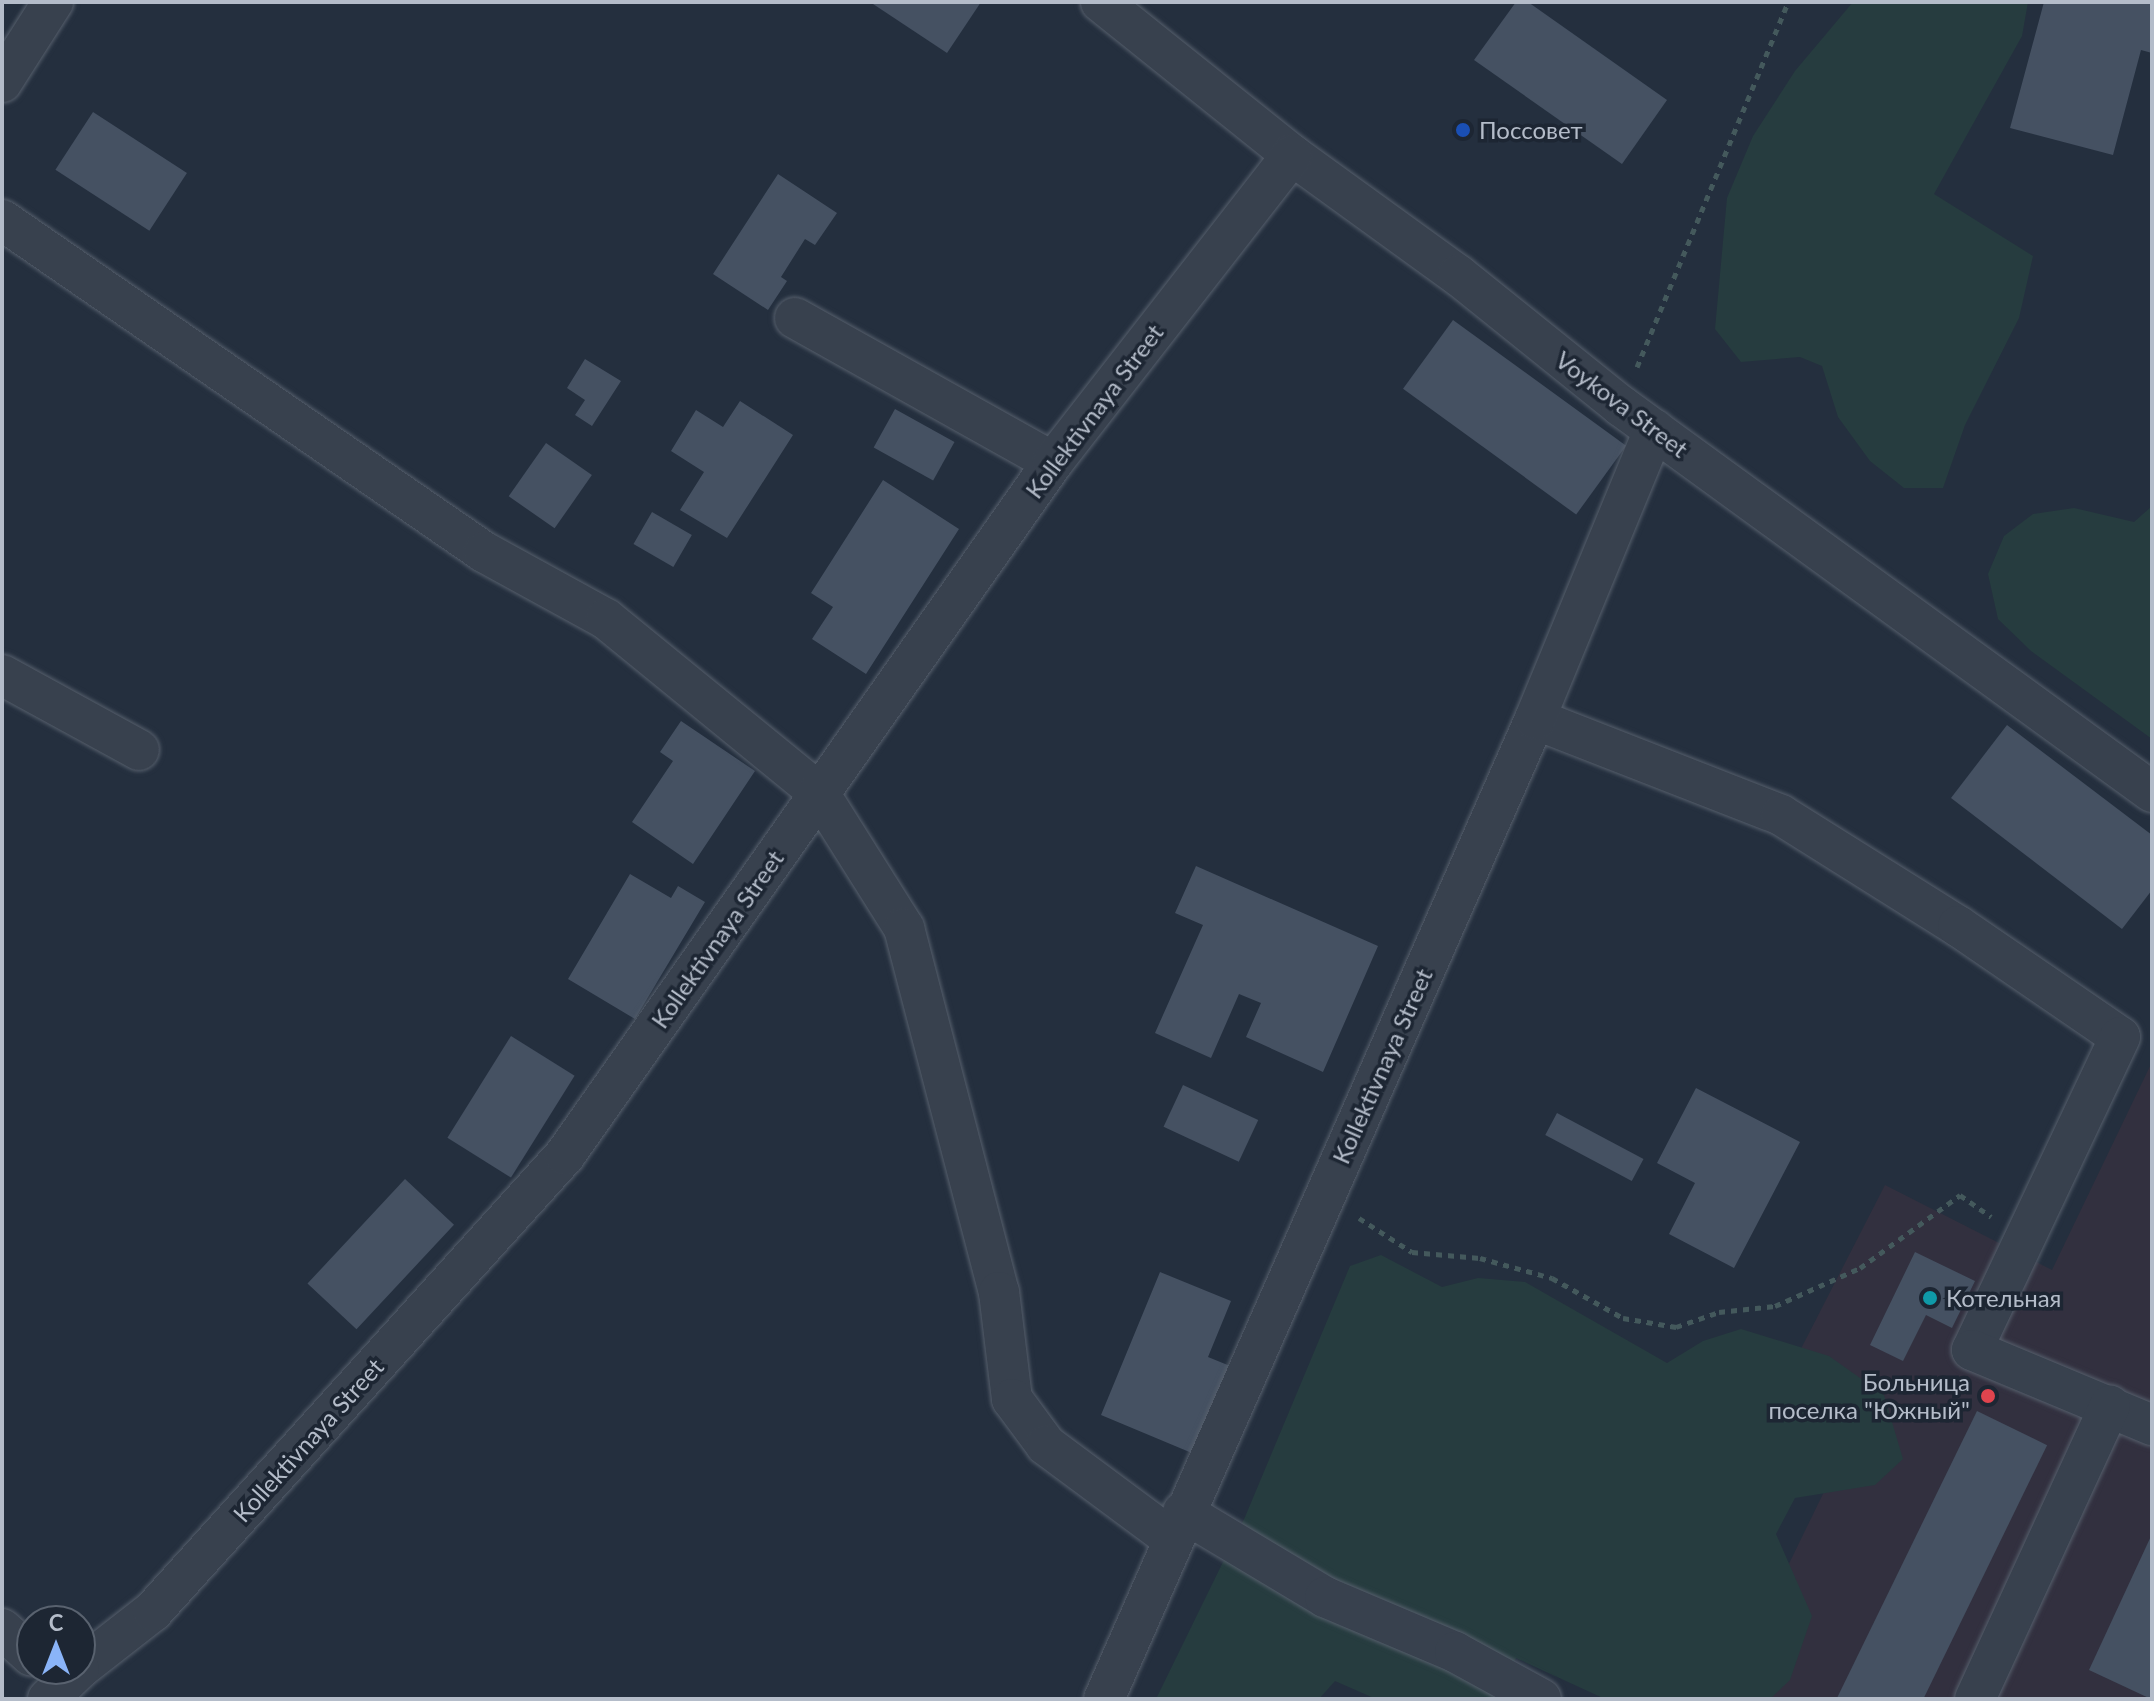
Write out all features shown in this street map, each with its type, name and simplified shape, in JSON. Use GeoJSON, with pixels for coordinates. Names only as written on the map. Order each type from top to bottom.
{"type":"FeatureCollection","features":[{"type":"Feature","properties":{"kind":"street"},"geometry":{"type":"LineString","coordinates":[[3,80],[53,2]]}},
{"type":"Feature","properties":{"kind":"street","name":"Voykova Street"},"geometry":{"type":"LineString","coordinates":[[1101,2],[1292,155],[1458,275],[1621,406],[2152,792]]}},
{"type":"Feature","properties":{"kind":"street","name":"Kollektivnaya Street"},"geometry":{"type":"LineString","coordinates":[[96,1653],[153,1611],[565,1155],[1053,462],[1292,155]]}},
{"type":"Feature","properties":{"kind":"street"},"geometry":{"type":"LineString","coordinates":[[2,220],[484,552],[606,619],[819,793],[904,928],[999,1292],[1012,1399],[1046,1445],[1177,1525],[1325,1597],[1455,1652],[1541,1699]]}},
{"type":"Feature","properties":{"kind":"street"},"geometry":{"type":"LineString","coordinates":[[795,318],[1053,462]]}},
{"type":"Feature","properties":{"kind":"street","name":"Kollektivnaya Street"},"geometry":{"type":"LineString","coordinates":[[1104,1699],[1177,1525],[1535,719],[1654,430]]}},
{"type":"Feature","properties":{"kind":"street"},"geometry":{"type":"LineString","coordinates":[[2,675],[139,750]]}},
{"type":"Feature","properties":{"kind":"street"},"geometry":{"type":"LineString","coordinates":[[1535,719],[1781,815],[1958,926],[2120,1037],[1972,1350],[2138,1411],[1975,1699]]}},
{"type":"Feature","properties":{"kind":"path"},"geometry":{"type":"LineString","coordinates":[[1621,406],[1788,2]]}},
{"type":"Feature","properties":{"kind":"path"},"geometry":{"type":"LineString","coordinates":[[1324,1197],[1412,1252],[1480,1258],[1552,1278],[1623,1318],[1676,1327],[1719,1312],[1775,1306],[1860,1268],[1960,1195],[2024,1240]]}},
{"type":"Feature","properties":{"kind":"shaded area","name":"Больница поселка \"Южный\""},"geometry":{"type":"Polygon","coordinates":[[[2152,1062],[2152,1699],[1723,1699],[1860,1418],[1788,1374],[1885,1185],[2052,1270],[2152,1062]]]}},
{"type":"Feature","properties":{"kind":"green space"},"geometry":{"type":"Polygon","coordinates":[[[1853,2],[2028,2],[2022,36],[1934,194],[2033,256],[2019,318],[1965,425],[1943,488],[1904,488],[1870,461],[1838,417],[1822,366],[1800,357],[1741,362],[1715,329],[1727,198],[1753,136],[1795,71],[1853,2]]]}},
{"type":"Feature","properties":{"kind":"green space"},"geometry":{"type":"Polygon","coordinates":[[[2152,506],[2152,739],[2031,651],[1998,619],[1988,574],[2004,536],[2033,514],[2074,508],[2134,522],[2152,506]]]}},
{"type":"Feature","properties":{"kind":"green space"},"geometry":{"type":"Polygon","coordinates":[[[1381,1255],[1442,1287],[1478,1278],[1525,1282],[1667,1363],[1703,1341],[1741,1329],[1829,1356],[1884,1395],[1903,1459],[1875,1485],[1795,1498],[1776,1534],[1812,1616],[1790,1680],[1770,1699],[1605,1699],[1516,1658],[1495,1699],[1376,1699],[1335,1681],[1319,1699],[1156,1699],[1245,1517],[1350,1266],[1381,1255]]]}},
{"type":"Feature","properties":{"kind":"building"},"geometry":{"type":"Polygon","coordinates":[[[870,2],[981,2],[947,53],[870,2]]]}},
{"type":"Feature","properties":{"kind":"building"},"geometry":{"type":"Polygon","coordinates":[[[1516,2],[1528,2],[1667,100],[1622,164],[1474,60],[1516,2]]]}},
{"type":"Feature","properties":{"kind":"building"},"geometry":{"type":"Polygon","coordinates":[[[2044,2],[2152,2],[2152,53],[2141,50],[2113,155],[2010,128],[2044,2]]]}},
{"type":"Feature","properties":{"kind":"building"},"geometry":{"type":"Polygon","coordinates":[[[93,112],[187,173],[149,231],[55,170],[93,112]]]}},
{"type":"Feature","properties":{"kind":"building"},"geometry":{"type":"Polygon","coordinates":[[[778,174],[837,213],[815,245],[805,239],[781,277],[787,281],[768,310],[713,274],[778,174]]]}},
{"type":"Feature","properties":{"kind":"building"},"geometry":{"type":"Polygon","coordinates":[[[1453,320],[1626,446],[1576,515],[1403,389],[1453,320]]]}},
{"type":"Feature","properties":{"kind":"building"},"geometry":{"type":"Polygon","coordinates":[[[585,359],[621,381],[592,426],[575,415],[585,400],[567,388],[585,359]]]}},
{"type":"Feature","properties":{"kind":"building"},"geometry":{"type":"Polygon","coordinates":[[[740,401],[793,435],[727,538],[680,510],[704,472],[671,451],[696,410],[723,427],[740,401]]]}},
{"type":"Feature","properties":{"kind":"building"},"geometry":{"type":"Polygon","coordinates":[[[895,409],[954,442],[933,480],[874,447],[895,409]]]}},
{"type":"Feature","properties":{"kind":"building"},"geometry":{"type":"Polygon","coordinates":[[[546,443],[592,475],[555,528],[509,496],[546,443]]]}},
{"type":"Feature","properties":{"kind":"building"},"geometry":{"type":"Polygon","coordinates":[[[883,480],[959,529],[866,674],[812,639],[833,607],[811,593],[883,480]]]}},
{"type":"Feature","properties":{"kind":"building"},"geometry":{"type":"Polygon","coordinates":[[[652,512],[692,535],[673,567],[634,544],[652,512]]]}},
{"type":"Feature","properties":{"kind":"building"},"geometry":{"type":"Polygon","coordinates":[[[681,721],[755,771],[693,864],[632,822],[673,761],[660,752],[681,721]]]}},
{"type":"Feature","properties":{"kind":"building"},"geometry":{"type":"Polygon","coordinates":[[[2007,725],[2152,835],[2152,890],[2122,929],[1951,798],[2007,725]]]}},
{"type":"Feature","properties":{"kind":"building"},"geometry":{"type":"Polygon","coordinates":[[[1196,866],[1378,946],[1323,1072],[1246,1037],[1261,1003],[1239,994],[1211,1058],[1155,1033],[1203,925],[1175,913],[1196,866]]]}},
{"type":"Feature","properties":{"kind":"building"},"geometry":{"type":"Polygon","coordinates":[[[630,874],[671,898],[678,886],[705,902],[635,1019],[568,979],[630,874]]]}},
{"type":"Feature","properties":{"kind":"building"},"geometry":{"type":"Polygon","coordinates":[[[511,1036],[575,1076],[511,1178],[447,1138],[511,1036]]]}},
{"type":"Feature","properties":{"kind":"building"},"geometry":{"type":"Polygon","coordinates":[[[1183,1085],[1258,1120],[1239,1162],[1164,1127],[1183,1085]]]}},
{"type":"Feature","properties":{"kind":"building"},"geometry":{"type":"Polygon","coordinates":[[[1696,1088],[1800,1142],[1734,1268],[1669,1234],[1695,1183],[1657,1163],[1696,1088]]]}},
{"type":"Feature","properties":{"kind":"building"},"geometry":{"type":"Polygon","coordinates":[[[1557,1113],[1644,1159],[1632,1181],[1545,1135],[1557,1113]]]}},
{"type":"Feature","properties":{"kind":"building"},"geometry":{"type":"Polygon","coordinates":[[[405,1179],[454,1225],[356,1329],[307,1284],[405,1179]]]}},
{"type":"Feature","properties":{"kind":"building","name":"Котельная"},"geometry":{"type":"Polygon","coordinates":[[[1915,1252],[1975,1281],[1952,1328],[1926,1315],[1903,1361],[1870,1345],[1915,1252]]]}},
{"type":"Feature","properties":{"kind":"building"},"geometry":{"type":"Polygon","coordinates":[[[1160,1272],[1231,1301],[1208,1357],[1235,1368],[1199,1456],[1101,1415],[1160,1272]]]}},
{"type":"Feature","properties":{"kind":"building"},"geometry":{"type":"Polygon","coordinates":[[[1977,1411],[2047,1445],[1923,1699],[1837,1698],[1977,1411]]]}},
{"type":"Feature","properties":{"kind":"building"},"geometry":{"type":"Polygon","coordinates":[[[2152,1534],[2152,1699],[2151,1699],[2089,1670],[2152,1534]]]}},
{"type":"Feature","properties":{"kind":"place","name":"Поссовет"},"geometry":{"type":"Point","coordinates":[1463,130]}},
{"type":"Feature","properties":{"kind":"place","name":"Котельная"},"geometry":{"type":"Point","coordinates":[1930,1298]}},
{"type":"Feature","properties":{"kind":"place","name":"Больница поселка \"Южный\""},"geometry":{"type":"Point","coordinates":[1988,1396]}}]}
